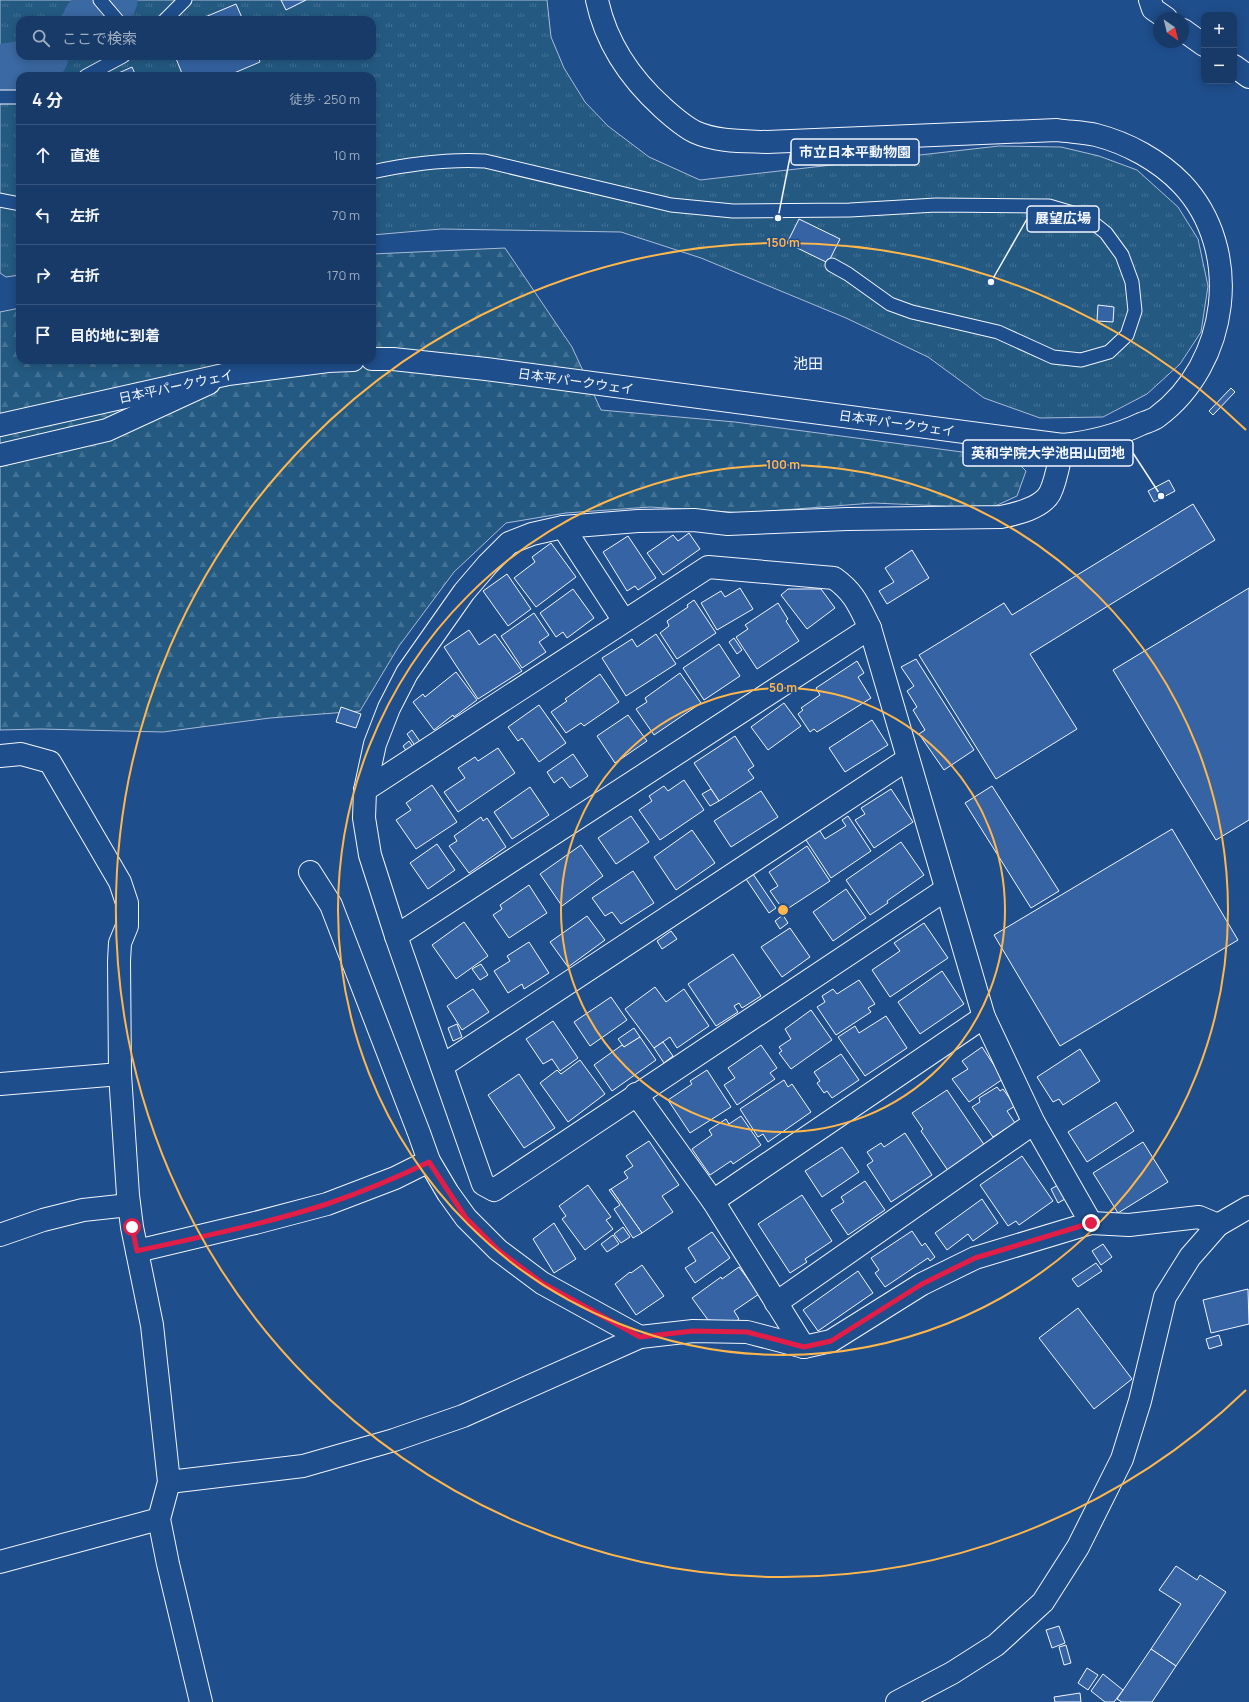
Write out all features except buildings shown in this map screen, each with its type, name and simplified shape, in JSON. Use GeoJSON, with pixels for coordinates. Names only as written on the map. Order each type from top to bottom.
{"type":"FeatureCollection","features":[{"type":"Feature","properties":{"kind":"street","name":"日本平パークウェイ"},"geometry":{"type":"LineString","coordinates":[[376,359],[393,359],[486,369],[1063,445],[1085,442],[1122,433],[1157,417],[1186,390],[1205,358],[1216,329],[1220,301],[1221,271],[1216,242],[1203,212],[1182,184],[1154,161],[1126,145],[1095,135],[1057,130],[767,142],[724,140],[695,132],[675,119],[658,104],[629,72],[614,47],[601,20],[597,0]]}},
{"type":"Feature","properties":{"kind":"street"},"geometry":{"type":"LineString","coordinates":[[1150,0],[1153,9],[1157,12]]}},
{"type":"Feature","properties":{"kind":"street"},"geometry":{"type":"LineString","coordinates":[[1189,34],[1201,43]]}},
{"type":"Feature","properties":{"kind":"street"},"geometry":{"type":"LineString","coordinates":[[1237,68],[1249,77]]}},
{"type":"Feature","properties":{"kind":"street","name":"日本平パークウェイ"},"geometry":{"type":"LineString","coordinates":[[0,425],[228,374],[305,364]]}},
{"type":"Feature","properties":{"kind":"street"},"geometry":{"type":"LineString","coordinates":[[0,455],[107,430],[228,374]]}},
{"type":"Feature","properties":{"kind":"street"},"geometry":{"type":"LineString","coordinates":[[945,890],[636,1094],[494,1190],[483,1184],[396,936],[370,854],[364,818],[365,790],[375,744],[389,708],[407,673],[464,592],[488,564],[509,544],[532,534],[563,527],[638,521],[694,520],[728,524],[847,519],[1001,517],[1022,513],[1036,505],[1050,494],[1063,445]]}},
{"type":"Feature","properties":{"kind":"street"},"geometry":{"type":"LineString","coordinates":[[563,527],[624,621]]}},
{"type":"Feature","properties":{"kind":"street"},"geometry":{"type":"LineString","coordinates":[[365,790],[708,566],[834,578],[846,586],[856,598],[870,628],[945,890],[984,1017],[1034,1123],[1091,1223]]}},
{"type":"Feature","properties":{"kind":"street"},"geometry":{"type":"LineString","coordinates":[[396,936],[870,628]]}},
{"type":"Feature","properties":{"kind":"street"},"geometry":{"type":"LineString","coordinates":[[0,756],[21,754],[50,762],[120,882],[127,903],[127,926],[120,943],[119,961],[120,1074],[129,1205],[152,1325],[169,1482],[160,1519],[168,1564],[201,1702]]}},
{"type":"Feature","properties":{"kind":"street"},"geometry":{"type":"LineString","coordinates":[[442,1066],[908,759]]}},
{"type":"Feature","properties":{"kind":"street"},"geometry":{"type":"LineString","coordinates":[[310,872],[331,905],[429,1162],[466,1218],[498,1250],[542,1283],[640,1337]]}},
{"type":"Feature","properties":{"kind":"street"},"geometry":{"type":"LineString","coordinates":[[713,1201],[984,1017]]}},
{"type":"Feature","properties":{"kind":"street"},"geometry":{"type":"LineString","coordinates":[[0,1084],[120,1074]]}},
{"type":"Feature","properties":{"kind":"street"},"geometry":{"type":"LineString","coordinates":[[636,1094],[713,1201],[804,1347]]}},
{"type":"Feature","properties":{"kind":"street"},"geometry":{"type":"LineString","coordinates":[[776,1303],[1034,1123]]}},
{"type":"Feature","properties":{"kind":"street"},"geometry":{"type":"LineString","coordinates":[[137,1251],[255,1224],[327,1204],[395,1178],[429,1162]]}},
{"type":"Feature","properties":{"kind":"street"},"geometry":{"type":"LineString","coordinates":[[0,1234],[43,1220],[83,1210],[129,1205]]}},
{"type":"Feature","properties":{"kind":"street"},"geometry":{"type":"LineString","coordinates":[[897,1702],[952,1673],[996,1645],[1043,1602],[1078,1547],[1122,1459],[1140,1401],[1165,1297],[1190,1257],[1218,1225],[1249,1207]]}},
{"type":"Feature","properties":{"kind":"street"},"geometry":{"type":"LineString","coordinates":[[169,1482],[303,1466],[394,1440],[464,1416],[640,1337],[693,1331],[747,1332],[804,1347],[831,1341],[922,1284],[975,1258],[1091,1223],[1129,1225],[1199,1217],[1218,1225]]}},
{"type":"Feature","properties":{"kind":"street"},"geometry":{"type":"LineString","coordinates":[[0,1562],[160,1519]]}},
{"type":"Feature","properties":{"kind":"lane"},"geometry":{"type":"LineString","coordinates":[[100,0],[114,16]]}},
{"type":"Feature","properties":{"kind":"lane"},"geometry":{"type":"LineString","coordinates":[[169,16],[185,0]]}},
{"type":"Feature","properties":{"kind":"lane"},"geometry":{"type":"LineString","coordinates":[[93,72],[116,60]]}},
{"type":"Feature","properties":{"kind":"lane"},"geometry":{"type":"LineString","coordinates":[[0,97],[16,97]]}},
{"type":"Feature","properties":{"kind":"lane"},"geometry":{"type":"LineString","coordinates":[[376,171],[401,166],[467,160],[486,161],[671,206],[732,211],[850,210],[936,205],[1049,206],[1086,217],[1106,233],[1122,255],[1132,282],[1134,311],[1127,335],[1109,352],[1081,360],[1053,357],[998,332],[912,312],[890,304],[832,264]]}},
{"type":"Feature","properties":{"kind":"lane"},"geometry":{"type":"LineString","coordinates":[[0,200],[16,203]]}},
{"type":"Feature","properties":{"kind":"green space"},"geometry":{"type":"Polygon","coordinates":[[[0,0],[547,0],[551,37],[564,68],[585,102],[608,126],[649,157],[700,180],[999,146],[1061,147],[1099,156],[1137,170],[1178,207],[1198,239],[1208,286],[1201,332],[1180,364],[1147,394],[1103,417],[1040,418],[984,398],[928,357],[846,318],[701,258],[621,232],[441,229],[376,235],[376,72],[16,72],[16,276],[6,277],[0,273],[0,0]]]}},
{"type":"Feature","properties":{"kind":"green space"},"geometry":{"type":"Polygon","coordinates":[[[505,248],[572,347],[601,410],[735,422],[1000,457],[1015,460],[1026,471],[1017,496],[991,508],[873,503],[745,513],[650,507],[566,513],[506,523],[454,572],[399,646],[360,711],[270,718],[163,732],[41,729],[0,730],[0,312],[16,309],[16,364],[376,364],[376,254],[505,248]]]}},
{"type":"Feature","properties":{"kind":"waterway"},"geometry":{"type":"LineString","coordinates":[[93,16],[111,0]]}},
{"type":"Feature","properties":{"kind":"waterway"},"geometry":{"type":"LineString","coordinates":[[0,71],[28,66],[36,60]]}},
{"type":"Feature","properties":{"kind":"place","name":"市立日本平動物園"},"geometry":{"type":"Point","coordinates":[778,218]}},
{"type":"Feature","properties":{"kind":"place","name":"展望広場"},"geometry":{"type":"Point","coordinates":[991,282]}},
{"type":"Feature","properties":{"kind":"place","name":"英和学院大学池田山団地"},"geometry":{"type":"Point","coordinates":[1161,496]}},
{"type":"Feature","properties":{"kind":"district","name":"池田"},"geometry":{"type":"Point","coordinates":[808,363]}},
{"type":"Feature","properties":{"kind":"route"},"geometry":{"type":"LineString","coordinates":[[132,1227],[137,1251],[255,1224],[327,1204],[395,1178],[429,1162],[448,1193],[466,1218],[498,1250],[542,1283],[640,1337],[693,1331],[747,1332],[804,1347],[831,1341],[922,1284],[975,1258],[1091,1223]]}}]}
